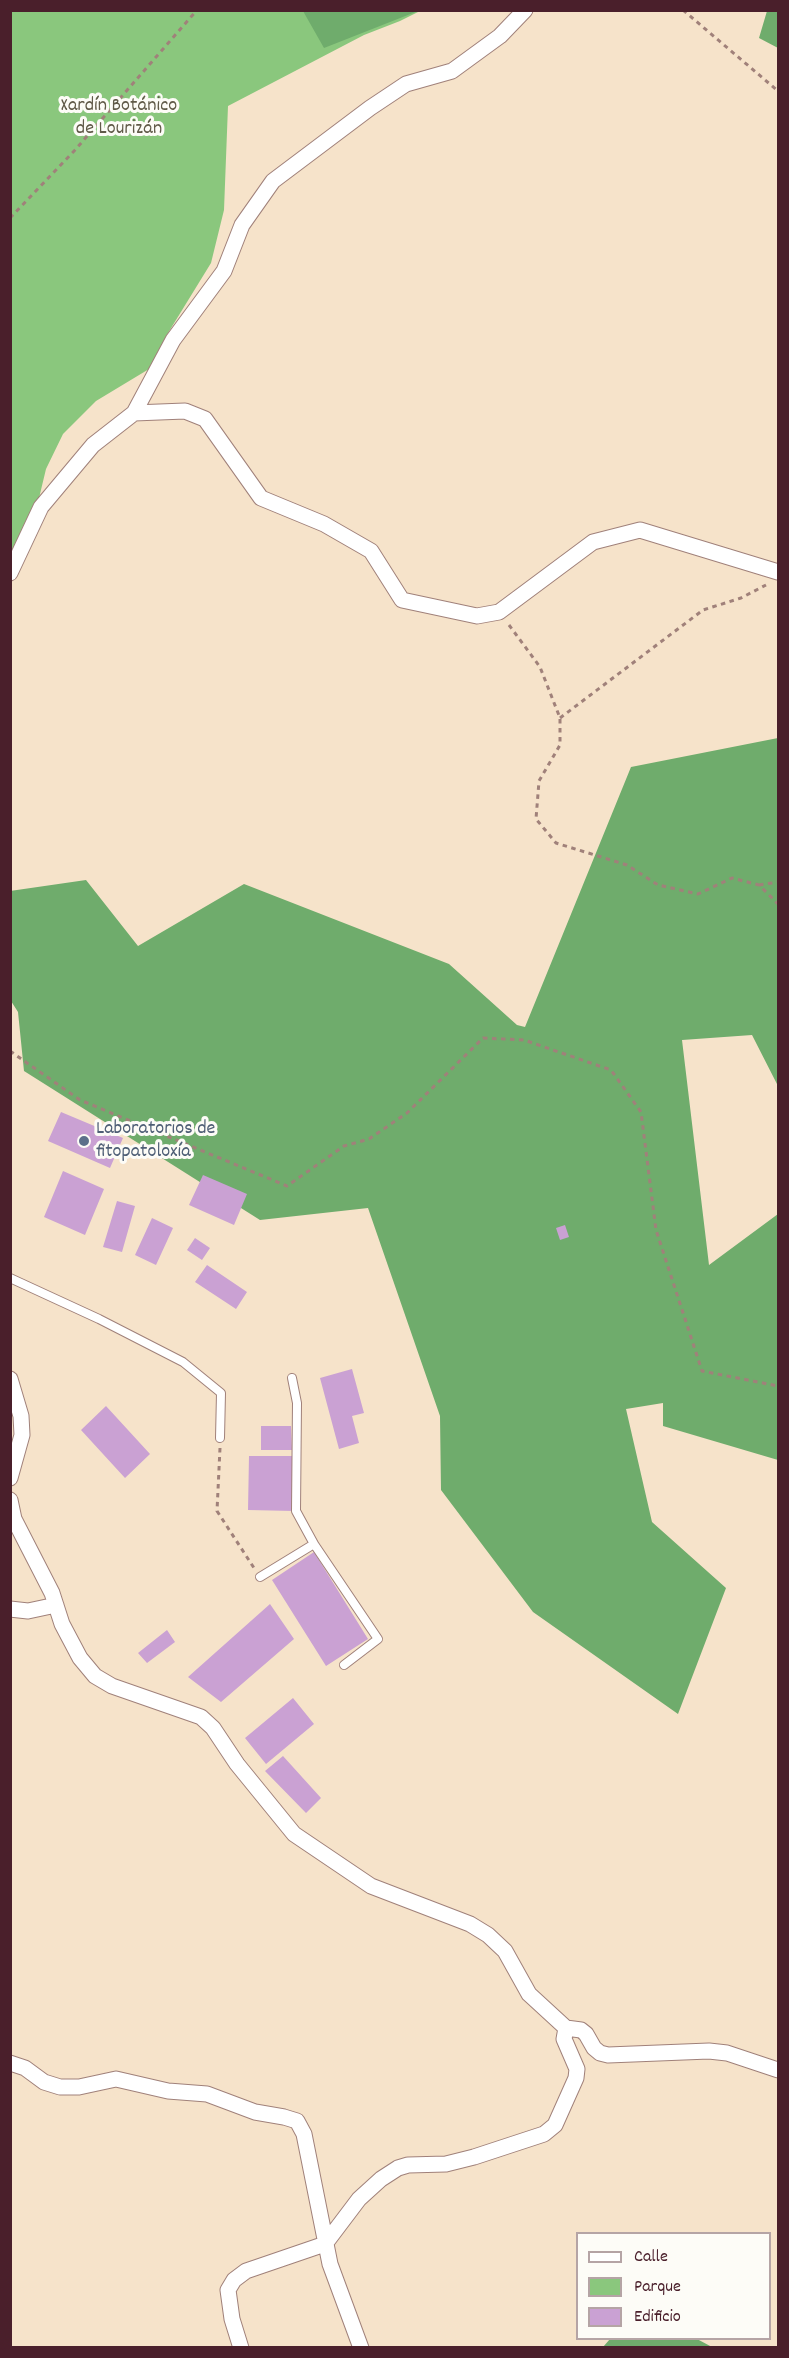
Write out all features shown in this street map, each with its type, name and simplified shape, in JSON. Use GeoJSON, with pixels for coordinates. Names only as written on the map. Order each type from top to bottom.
{"type":"FeatureCollection","features":[{"type":"Feature","properties":{"kind":"street"},"geometry":{"type":"LineString","coordinates":[[10,573],[41,507],[93,444],[134,413],[173,340],[224,271],[242,225],[273,181],[370,108],[406,84],[452,71],[500,36],[525,10]]}},
{"type":"Feature","properties":{"kind":"street"},"geometry":{"type":"LineString","coordinates":[[134,413],[185,411],[206,419],[261,498],[324,524],[370,551],[402,600],[477,616],[499,612],[593,542],[640,530],[776,576]]}},
{"type":"Feature","properties":{"kind":"street"},"geometry":{"type":"LineString","coordinates":[[10,1379],[21,1416],[21,1435],[10,1478]]}},
{"type":"Feature","properties":{"kind":"street"},"geometry":{"type":"LineString","coordinates":[[10,1500],[14,1519],[52,1593],[62,1624],[80,1658],[95,1676],[112,1686],[201,1718],[213,1728],[237,1764],[294,1834],[371,1886],[470,1924],[488,1935],[505,1951],[529,1994],[566,2028],[581,2030],[600,2053],[608,2055],[709,2051],[727,2053],[778,2070]]}},
{"type":"Feature","properties":{"kind":"street"},"geometry":{"type":"LineString","coordinates":[[10,1618],[28,1611],[56,1605]]}},
{"type":"Feature","properties":{"kind":"street"},"geometry":{"type":"LineString","coordinates":[[10,1609],[28,1611]]}},
{"type":"Feature","properties":{"kind":"street"},"geometry":{"type":"LineString","coordinates":[[241,2348],[229,2303],[228,2290],[234,2280],[246,2271],[325,2244],[359,2199],[381,2179],[398,2168],[408,2165],[446,2164],[474,2157],[544,2134],[555,2125],[576,2078],[577,2069],[564,2039],[566,2028]]}},
{"type":"Feature","properties":{"kind":"street"},"geometry":{"type":"LineString","coordinates":[[10,2063],[25,2068],[44,2082],[60,2087],[78,2087],[116,2079],[168,2091],[207,2094],[255,2112],[284,2116],[297,2121],[304,2134],[330,2264],[362,2348]]}},
{"type":"Feature","properties":{"kind":"lane"},"geometry":{"type":"LineString","coordinates":[[10,1278],[99,1318],[183,1362],[221,1393],[220,1438]]}},
{"type":"Feature","properties":{"kind":"lane"},"geometry":{"type":"LineString","coordinates":[[292,1378],[297,1403],[296,1511],[314,1544],[378,1639],[344,1665]]}},
{"type":"Feature","properties":{"kind":"lane"},"geometry":{"type":"LineString","coordinates":[[260,1577],[314,1544]]}},
{"type":"Feature","properties":{"kind":"path"},"geometry":{"type":"LineString","coordinates":[[10,218],[75,150],[197,10]]}},
{"type":"Feature","properties":{"kind":"path"},"geometry":{"type":"LineString","coordinates":[[683,10],[778,91]]}},
{"type":"Feature","properties":{"kind":"path"},"geometry":{"type":"LineString","coordinates":[[560,717],[703,610],[741,598],[776,576]]}},
{"type":"Feature","properties":{"kind":"path"},"geometry":{"type":"LineString","coordinates":[[499,612],[540,667],[560,717],[560,744],[539,781],[536,819],[556,843],[627,865],[658,885],[698,894],[732,878],[759,885],[778,882]]}},
{"type":"Feature","properties":{"kind":"path"},"geometry":{"type":"LineString","coordinates":[[759,885],[778,904]]}},
{"type":"Feature","properties":{"kind":"path"},"geometry":{"type":"LineString","coordinates":[[10,1051],[80,1100],[287,1186],[344,1146],[369,1139],[407,1113],[483,1038],[524,1040],[611,1070],[641,1112],[656,1230],[702,1371],[778,1386]]}},
{"type":"Feature","properties":{"kind":"path"},"geometry":{"type":"LineString","coordinates":[[220,1438],[217,1511],[260,1577]]}},
{"type":"Feature","properties":{"kind":"green space","name":"Xardín Botánico de Lourizán"},"geometry":{"type":"Polygon","coordinates":[[[11,11],[420,11],[364,35],[228,106],[224,210],[211,263],[168,333],[154,366],[96,401],[63,434],[46,469],[34,519],[11,568],[11,11]]]}},
{"type":"Feature","properties":{"kind":"green space"},"geometry":{"type":"Polygon","coordinates":[[[303,11],[418,11],[324,48],[303,11]]]}},
{"type":"Feature","properties":{"kind":"green space"},"geometry":{"type":"Polygon","coordinates":[[[767,11],[778,11],[778,48],[759,38],[767,11]]]}},
{"type":"Feature","properties":{"kind":"green space"},"geometry":{"type":"Polygon","coordinates":[[[778,738],[778,1086],[752,1035],[682,1040],[709,1265],[778,1214],[778,1460],[663,1426],[663,1403],[626,1409],[652,1522],[726,1588],[678,1714],[533,1612],[441,1490],[440,1416],[368,1208],[260,1220],[24,1071],[18,1012],[11,1001],[10,891],[86,880],[138,946],[244,884],[449,964],[517,1025],[525,1027],[631,767],[778,738]]]}},
{"type":"Feature","properties":{"kind":"green space"},"geometry":{"type":"Polygon","coordinates":[[[609,2340],[699,2340],[712,2347],[603,2347],[609,2340]]]}},
{"type":"Feature","properties":{"kind":"building"},"geometry":{"type":"Polygon","coordinates":[[[61,1112],[123,1138],[110,1168],[48,1141],[61,1112]]]}},
{"type":"Feature","properties":{"kind":"building"},"geometry":{"type":"Polygon","coordinates":[[[63,1171],[104,1189],[85,1235],[44,1217],[63,1171]]]}},
{"type":"Feature","properties":{"kind":"building"},"geometry":{"type":"Polygon","coordinates":[[[203,1175],[247,1194],[234,1225],[189,1205],[203,1175]]]}},
{"type":"Feature","properties":{"kind":"building"},"geometry":{"type":"Polygon","coordinates":[[[117,1201],[135,1206],[122,1252],[103,1247],[117,1201]]]}},
{"type":"Feature","properties":{"kind":"building"},"geometry":{"type":"Polygon","coordinates":[[[152,1218],[173,1228],[156,1265],[135,1255],[152,1218]]]}},
{"type":"Feature","properties":{"kind":"building"},"geometry":{"type":"Polygon","coordinates":[[[565,1225],[569,1237],[560,1240],[556,1228],[565,1225]]]}},
{"type":"Feature","properties":{"kind":"building"},"geometry":{"type":"Polygon","coordinates":[[[195,1238],[210,1248],[202,1260],[187,1250],[195,1238]]]}},
{"type":"Feature","properties":{"kind":"building"},"geometry":{"type":"Polygon","coordinates":[[[207,1265],[247,1292],[236,1309],[195,1282],[207,1265]]]}},
{"type":"Feature","properties":{"kind":"building"},"geometry":{"type":"Polygon","coordinates":[[[352,1369],[364,1413],[352,1416],[359,1443],[339,1449],[320,1378],[352,1369]]]}},
{"type":"Feature","properties":{"kind":"building"},"geometry":{"type":"Polygon","coordinates":[[[106,1406],[150,1454],[125,1478],[81,1430],[106,1406]]]}},
{"type":"Feature","properties":{"kind":"building"},"geometry":{"type":"Polygon","coordinates":[[[261,1426],[291,1426],[292,1450],[261,1450],[261,1426]]]}},
{"type":"Feature","properties":{"kind":"building"},"geometry":{"type":"Polygon","coordinates":[[[249,1456],[294,1456],[294,1511],[248,1510],[249,1456]]]}},
{"type":"Feature","properties":{"kind":"building"},"geometry":{"type":"Polygon","coordinates":[[[314,1552],[368,1639],[326,1666],[272,1580],[314,1552]]]}},
{"type":"Feature","properties":{"kind":"building"},"geometry":{"type":"Polygon","coordinates":[[[270,1604],[294,1639],[221,1702],[188,1677],[270,1604]]]}},
{"type":"Feature","properties":{"kind":"building"},"geometry":{"type":"Polygon","coordinates":[[[167,1630],[175,1642],[147,1663],[138,1653],[167,1630]]]}},
{"type":"Feature","properties":{"kind":"building"},"geometry":{"type":"Polygon","coordinates":[[[293,1698],[314,1724],[266,1764],[245,1738],[293,1698]]]}},
{"type":"Feature","properties":{"kind":"building"},"geometry":{"type":"Polygon","coordinates":[[[283,1756],[321,1798],[306,1813],[265,1771],[283,1756]]]}},
{"type":"Feature","properties":{"kind":"place","name":"Laboratorios de fitopatoloxía"},"geometry":{"type":"Point","coordinates":[84,1141]}}]}
